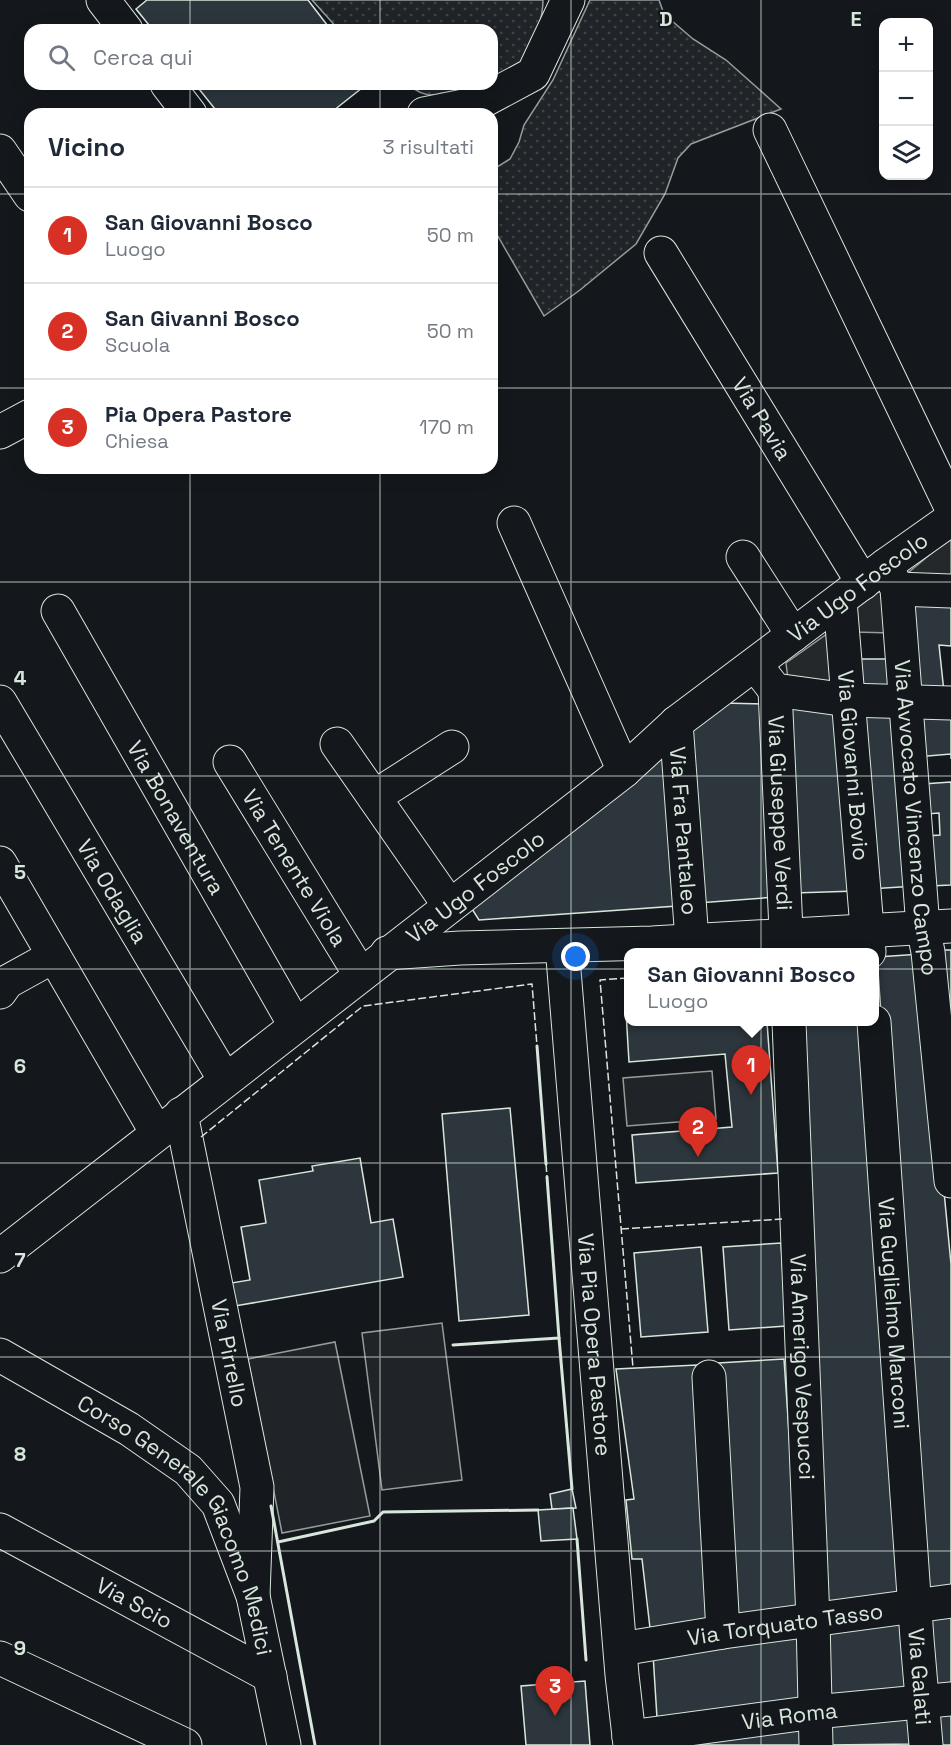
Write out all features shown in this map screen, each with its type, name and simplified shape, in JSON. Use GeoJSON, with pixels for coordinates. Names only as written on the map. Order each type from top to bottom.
{"type":"FeatureCollection","features":[{"type":"Feature","properties":{"kind":"street"},"geometry":{"type":"LineString","coordinates":[[103,0],[121,24]]}},
{"type":"Feature","properties":{"kind":"street"},"geometry":{"type":"LineString","coordinates":[[454,108],[479,103],[533,74],[568,0]]}},
{"type":"Feature","properties":{"kind":"street"},"geometry":{"type":"LineString","coordinates":[[172,90],[185,108]]}},
{"type":"Feature","properties":{"kind":"street"},"geometry":{"type":"LineString","coordinates":[[770,130],[951,507]]}},
{"type":"Feature","properties":{"kind":"street"},"geometry":{"type":"LineString","coordinates":[[0,151],[24,186]]}},
{"type":"Feature","properties":{"kind":"street","name":"Via Pavia"},"geometry":{"type":"LineString","coordinates":[[661,253],[871,584]]}},
{"type":"Feature","properties":{"kind":"street"},"geometry":{"type":"LineString","coordinates":[[0,432],[24,419]]}},
{"type":"Feature","properties":{"kind":"street","name":"Via Ugo Foscolo"},"geometry":{"type":"LineString","coordinates":[[0,1256],[624,771],[676,723],[793,635],[871,584],[951,519]]}},
{"type":"Feature","properties":{"kind":"street"},"geometry":{"type":"LineString","coordinates":[[514,523],[624,771]]}},
{"type":"Feature","properties":{"kind":"street"},"geometry":{"type":"LineString","coordinates":[[743,557],[793,635]]}},
{"type":"Feature","properties":{"kind":"street"},"geometry":{"type":"LineString","coordinates":[[871,584],[951,591]]}},
{"type":"Feature","properties":{"kind":"street","name":"Via Giovanni Bovio"},"geometry":{"type":"LineString","coordinates":[[868,942],[848,700],[871,584]]}},
{"type":"Feature","properties":{"kind":"street","name":"Via Avvocato Vincenzo Campo"},"geometry":{"type":"LineString","coordinates":[[871,584],[907,702],[937,927],[928,952],[951,1181]]}},
{"type":"Feature","properties":{"kind":"street","name":"Via Bonaventura"},"geometry":{"type":"LineString","coordinates":[[58,612],[295,1025]]}},
{"type":"Feature","properties":{"kind":"street"},"geometry":{"type":"LineString","coordinates":[[755,664],[775,690],[848,700],[951,703]]}},
{"type":"Feature","properties":{"kind":"street","name":"Via Giuseppe Verdi"},"geometry":{"type":"LineString","coordinates":[[775,690],[786,944]]}},
{"type":"Feature","properties":{"kind":"street","name":"Via Odaglia"},"geometry":{"type":"LineString","coordinates":[[0,702],[225,1080]]}},
{"type":"Feature","properties":{"kind":"street","name":"Via Fra Pantaleo"},"geometry":{"type":"LineString","coordinates":[[676,723],[692,940]]}},
{"type":"Feature","properties":{"kind":"street"},"geometry":{"type":"LineString","coordinates":[[338,744],[449,905]]}},
{"type":"Feature","properties":{"kind":"street"},"geometry":{"type":"LineString","coordinates":[[374,797],[452,747]]}},
{"type":"Feature","properties":{"kind":"street","name":"Via Tenente Viola"},"geometry":{"type":"LineString","coordinates":[[230,762],[360,974]]}},
{"type":"Feature","properties":{"kind":"street","name":"Via Pirrello"},"geometry":{"type":"LineString","coordinates":[[0,863],[54,956],[169,1124],[257,1487],[253,1596]]}},
{"type":"Feature","properties":{"kind":"street"},"geometry":{"type":"LineString","coordinates":[[387,953],[460,948],[692,940],[786,944],[868,942],[937,927]]}},
{"type":"Feature","properties":{"kind":"street","name":"Via Pia Opera Pastore"},"geometry":{"type":"LineString","coordinates":[[562,945],[629,1741]]}},
{"type":"Feature","properties":{"kind":"street"},"geometry":{"type":"LineString","coordinates":[[0,992],[7,982],[54,956]]}},
{"type":"Feature","properties":{"kind":"street","name":"Via Amerigo Vespucci"},"geometry":{"type":"LineString","coordinates":[[789,1026],[816,1745]]}},
{"type":"Feature","properties":{"kind":"street","name":"Via Guglielmo Marconi"},"geometry":{"type":"LineString","coordinates":[[874,1026],[916,1606]]}},
{"type":"Feature","properties":{"kind":"street","name":"Corso Generale Giacomo Medici"},"geometry":{"type":"LineString","coordinates":[[0,1355],[129,1429],[188,1470],[219,1504],[253,1596],[284,1745]]}},
{"type":"Feature","properties":{"kind":"street"},"geometry":{"type":"LineString","coordinates":[[709,1377],[723,1632]]}},
{"type":"Feature","properties":{"kind":"street","name":"Via Scio"},"geometry":{"type":"LineString","coordinates":[[0,1530],[270,1676]]}},
{"type":"Feature","properties":{"kind":"street","name":"Via Torquato Tasso"},"geometry":{"type":"LineString","coordinates":[[621,1649],[723,1632],[951,1600]]}},
{"type":"Feature","properties":{"kind":"street","name":"Via Galati"},"geometry":{"type":"LineString","coordinates":[[916,1606],[937,1700],[926,1745]]}},
{"type":"Feature","properties":{"kind":"street"},"geometry":{"type":"LineString","coordinates":[[0,1658],[185,1745]]}},
{"type":"Feature","properties":{"kind":"street","name":"Via Roma"},"geometry":{"type":"LineString","coordinates":[[629,1741],[815,1712],[937,1700]]}},
{"type":"Feature","properties":{"kind":"shaded area"},"geometry":{"type":"Polygon","coordinates":[[[312,0],[543,0],[538,32],[529,55],[526,60],[498,76],[498,24],[334,24],[312,0]]]}},
{"type":"Feature","properties":{"kind":"shaded area"},"geometry":{"type":"Polygon","coordinates":[[[590,0],[659,0],[664,14],[693,39],[726,60],[781,109],[691,144],[678,158],[665,194],[636,244],[544,316],[498,236],[498,166],[510,159],[519,142],[524,125],[553,80],[590,0]]]}},
{"type":"Feature","properties":{"kind":"shaded area"},"geometry":{"type":"Polygon","coordinates":[[[416,90],[461,90],[442,95],[424,94],[416,90]]]}},
{"type":"Feature","properties":{"kind":"shaded area"},"geometry":{"type":"Polygon","coordinates":[[[951,537],[951,581],[903,577],[951,537]]]}},
{"type":"Feature","properties":{"kind":"shaded area"},"geometry":{"type":"Polygon","coordinates":[[[888,585],[892,633],[854,632],[854,610],[888,585]]]}},
{"type":"Feature","properties":{"kind":"shaded area"},"geometry":{"type":"Polygon","coordinates":[[[834,629],[836,681],[788,680],[786,663],[834,629]]]}},
{"type":"Feature","properties":{"kind":"shaded area"},"geometry":{"type":"Polygon","coordinates":[[[712,1071],[716,1119],[627,1126],[623,1078],[712,1071]]]}},
{"type":"Feature","properties":{"kind":"shaded area"},"geometry":{"type":"Polygon","coordinates":[[[442,1323],[462,1480],[382,1490],[362,1333],[442,1323]]]}},
{"type":"Feature","properties":{"kind":"shaded area"},"geometry":{"type":"Polygon","coordinates":[[[335,1342],[370,1516],[282,1533],[248,1359],[335,1342]]]}},
{"type":"Feature","properties":{"kind":"building"},"geometry":{"type":"Polygon","coordinates":[[[147,0],[308,0],[326,24],[148,24],[136,9],[147,0]]]}},
{"type":"Feature","properties":{"kind":"building"},"geometry":{"type":"Polygon","coordinates":[[[200,90],[359,90],[337,108],[214,108],[200,90]]]}},
{"type":"Feature","properties":{"kind":"building"},"geometry":{"type":"Polygon","coordinates":[[[951,595],[951,646],[939,645],[944,692],[913,693],[905,598],[951,595]]]}},
{"type":"Feature","properties":{"kind":"building"},"geometry":{"type":"Polygon","coordinates":[[[853,659],[895,659],[899,693],[855,694],[853,659]]]}},
{"type":"Feature","properties":{"kind":"building"},"geometry":{"type":"Polygon","coordinates":[[[722,703],[764,704],[776,897],[698,903],[685,730],[722,703]]]}},
{"type":"Feature","properties":{"kind":"building"},"geometry":{"type":"Polygon","coordinates":[[[855,707],[898,710],[916,886],[869,889],[855,707]]]}},
{"type":"Feature","properties":{"kind":"building"},"geometry":{"type":"Polygon","coordinates":[[[782,709],[841,710],[856,891],[794,893],[782,709]]]}},
{"type":"Feature","properties":{"kind":"building"},"geometry":{"type":"Polygon","coordinates":[[[911,711],[951,712],[951,754],[916,757],[911,711]]]}},
{"type":"Feature","properties":{"kind":"building"},"geometry":{"type":"Polygon","coordinates":[[[667,755],[677,906],[479,920],[472,909],[667,755]]]}},
{"type":"Feature","properties":{"kind":"building"},"geometry":{"type":"Polygon","coordinates":[[[951,782],[951,885],[930,886],[926,836],[940,835],[939,813],[927,814],[923,784],[951,782]]]}},
{"type":"Feature","properties":{"kind":"building"},"geometry":{"type":"Polygon","coordinates":[[[937,950],[951,950],[951,1093],[937,950]]]}},
{"type":"Feature","properties":{"kind":"building"},"geometry":{"type":"Polygon","coordinates":[[[921,954],[951,1264],[951,1585],[921,1589],[879,986],[879,957],[921,954]]]}},
{"type":"Feature","properties":{"kind":"building"},"geometry":{"type":"Polygon","coordinates":[[[627,1026],[767,1026],[778,1173],[636,1183],[632,1135],[732,1127],[725,1054],[629,1062],[627,1026]]]}},
{"type":"Feature","properties":{"kind":"building"},"geometry":{"type":"Polygon","coordinates":[[[798,1026],[866,1026],[904,1592],[820,1606],[798,1026]]]}},
{"type":"Feature","properties":{"kind":"building"},"geometry":{"type":"Polygon","coordinates":[[[510,1108],[529,1315],[459,1321],[442,1114],[510,1108]]]}},
{"type":"Feature","properties":{"kind":"building"},"geometry":{"type":"Polygon","coordinates":[[[360,1158],[371,1223],[393,1219],[403,1277],[235,1306],[231,1283],[250,1280],[241,1227],[266,1223],[259,1180],[313,1171],[312,1166],[360,1158]]]}},
{"type":"Feature","properties":{"kind":"building"},"geometry":{"type":"Polygon","coordinates":[[[781,1243],[786,1326],[729,1330],[723,1247],[781,1243]]]}},
{"type":"Feature","properties":{"kind":"building"},"geometry":{"type":"Polygon","coordinates":[[[701,1247],[708,1332],[641,1337],[634,1253],[701,1247]]]}},
{"type":"Feature","properties":{"kind":"building"},"geometry":{"type":"Polygon","coordinates":[[[784,1359],[801,1611],[730,1619],[718,1363],[784,1359]]]}},
{"type":"Feature","properties":{"kind":"building"},"geometry":{"type":"Polygon","coordinates":[[[697,1365],[714,1623],[650,1628],[642,1559],[632,1559],[626,1500],[634,1499],[616,1369],[697,1365]]]}},
{"type":"Feature","properties":{"kind":"building"},"geometry":{"type":"Polygon","coordinates":[[[572,1489],[576,1508],[552,1509],[550,1494],[572,1489]]]}},
{"type":"Feature","properties":{"kind":"building"},"geometry":{"type":"Polygon","coordinates":[[[573,1508],[577,1539],[541,1541],[538,1510],[573,1508]]]}},
{"type":"Feature","properties":{"kind":"building"},"geometry":{"type":"Polygon","coordinates":[[[951,1606],[951,1690],[927,1694],[923,1610],[951,1606]]]}},
{"type":"Feature","properties":{"kind":"building"},"geometry":{"type":"Polygon","coordinates":[[[905,1616],[912,1693],[823,1701],[820,1626],[905,1616]]]}},
{"type":"Feature","properties":{"kind":"building"},"geometry":{"type":"Polygon","coordinates":[[[799,1631],[802,1704],[657,1718],[653,1654],[799,1631]]]}},
{"type":"Feature","properties":{"kind":"building"},"geometry":{"type":"Polygon","coordinates":[[[585,1681],[590,1745],[526,1745],[521,1686],[585,1681]]]}},
{"type":"Feature","properties":{"kind":"building"},"geometry":{"type":"Polygon","coordinates":[[[951,1708],[951,1745],[932,1745],[929,1710],[951,1708]]]}},
{"type":"Feature","properties":{"kind":"building"},"geometry":{"type":"Polygon","coordinates":[[[914,1713],[916,1744],[826,1745],[825,1720],[914,1713]]]}},
{"type":"Feature","properties":{"kind":"building"},"geometry":{"type":"Polygon","coordinates":[[[801,1723],[802,1745],[657,1745],[801,1723]]]}},
{"type":"Feature","properties":{"kind":"fence"},"geometry":{"type":"LineString","coordinates":[[624,978],[600,980],[633,1368]]}},
{"type":"Feature","properties":{"kind":"fence"},"geometry":{"type":"LineString","coordinates":[[201,1137],[363,1006],[532,984],[537,1046]]}},
{"type":"Feature","properties":{"kind":"fence"},"geometry":{"type":"LineString","coordinates":[[546,1164],[547,1177]]}},
{"type":"Feature","properties":{"kind":"fence"},"geometry":{"type":"LineString","coordinates":[[621,1229],[782,1219]]}},
{"type":"Feature","properties":{"kind":"wall"},"geometry":{"type":"LineString","coordinates":[[537,1046],[546,1164]]}},
{"type":"Feature","properties":{"kind":"wall"},"geometry":{"type":"LineString","coordinates":[[453,1345],[559,1338],[547,1177]]}},
{"type":"Feature","properties":{"kind":"wall"},"geometry":{"type":"LineString","coordinates":[[559,1338],[572,1489]]}},
{"type":"Feature","properties":{"kind":"wall"},"geometry":{"type":"LineString","coordinates":[[271,1506],[315,1745]]}},
{"type":"Feature","properties":{"kind":"wall"},"geometry":{"type":"LineString","coordinates":[[278,1542],[374,1521],[383,1512],[538,1510]]}},
{"type":"Feature","properties":{"kind":"wall"},"geometry":{"type":"LineString","coordinates":[[577,1539],[586,1660]]}},
{"type":"Feature","properties":{"kind":"place","name":"San Giovanni Bosco"},"geometry":{"type":"Point","coordinates":[751,1095]}},
{"type":"Feature","properties":{"kind":"place","name":"San Givanni Bosco"},"geometry":{"type":"Point","coordinates":[698,1157]}},
{"type":"Feature","properties":{"kind":"place","name":"Pia Opera Pastore"},"geometry":{"type":"Point","coordinates":[555,1716]}}]}
